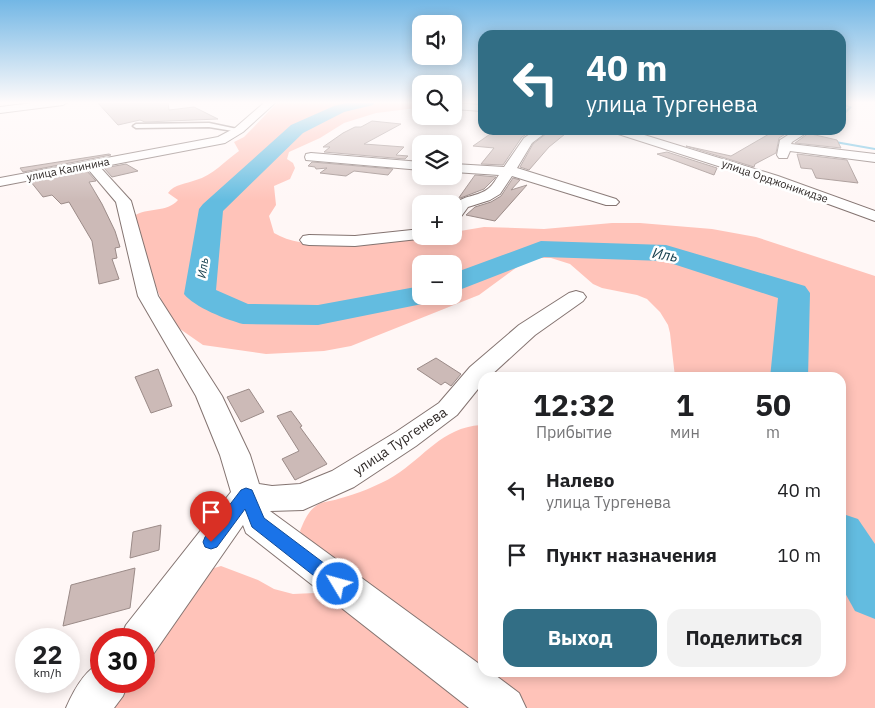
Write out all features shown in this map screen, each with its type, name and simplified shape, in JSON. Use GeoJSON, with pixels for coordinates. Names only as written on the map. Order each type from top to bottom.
{"type":"FeatureCollection","features":[{"type":"Feature","properties":{"kind":"street","name":"улица Калинина"},"geometry":{"type":"LineString","coordinates":[[0,182],[211,143],[232,135]]}},
{"type":"Feature","properties":{"kind":"street"},"geometry":{"type":"LineString","coordinates":[[462,205],[485,198],[495,191],[509,171],[512,162],[528,141],[536,135]]}},
{"type":"Feature","properties":{"kind":"street","name":"улица Орджоникидзе"},"geometry":{"type":"LineString","coordinates":[[632,135],[773,179],[875,216]]}},
{"type":"Feature","properties":{"kind":"street"},"geometry":{"type":"LineString","coordinates":[[773,179],[779,172],[786,140],[795,135]]}},
{"type":"Feature","properties":{"kind":"street"},"geometry":{"type":"LineString","coordinates":[[784,147],[875,158]]}},
{"type":"Feature","properties":{"kind":"street"},"geometry":{"type":"LineString","coordinates":[[311,157],[412,165]]}},
{"type":"Feature","properties":{"kind":"street"},"geometry":{"type":"LineString","coordinates":[[91,165],[123,201],[148,296],[209,396],[235,455],[246,494],[258,523],[504,708]]}},
{"type":"Feature","properties":{"kind":"street"},"geometry":{"type":"LineString","coordinates":[[462,168],[509,171],[547,180],[611,202]]}},
{"type":"Feature","properties":{"kind":"street"},"geometry":{"type":"LineString","coordinates":[[309,240],[354,241],[412,235]]}},
{"type":"Feature","properties":{"kind":"street","name":"улица Тургенева"},"geometry":{"type":"LineString","coordinates":[[479,372],[527,330],[576,297]]}},
{"type":"Feature","properties":{"kind":"street","name":"улица Тургенева"},"geometry":{"type":"LineString","coordinates":[[246,494],[272,499],[303,497],[343,480],[448,409],[478,373]]}},
{"type":"Feature","properties":{"kind":"street"},"geometry":{"type":"LineString","coordinates":[[148,628],[246,494]]}},
{"type":"Feature","properties":{"kind":"street"},"geometry":{"type":"LineString","coordinates":[[88,708],[99,693]]}},
{"type":"Feature","properties":{"kind":"shaded area"},"geometry":{"type":"Polygon","coordinates":[[[246,135],[325,135],[289,152],[287,159],[293,163],[295,168],[290,179],[274,186],[276,205],[269,216],[274,233],[291,240],[313,244],[336,245],[412,239],[412,245],[462,245],[462,231],[484,227],[544,229],[612,223],[640,223],[712,229],[756,237],[875,276],[875,708],[109,708],[118,693],[155,693],[155,637],[201,572],[221,566],[258,580],[274,589],[293,594],[315,593],[334,583],[300,531],[312,509],[321,503],[352,495],[381,483],[405,468],[444,437],[455,431],[478,425],[478,677],[846,677],[846,372],[674,372],[668,325],[660,312],[647,299],[637,295],[602,288],[593,284],[570,264],[551,258],[524,262],[479,295],[462,302],[462,255],[412,255],[412,305],[454,305],[351,346],[324,351],[266,354],[203,345],[170,322],[151,274],[134,216],[173,204],[178,200],[168,193],[171,190],[177,186],[202,178],[239,151],[234,142],[246,135]]]}},
{"type":"Feature","properties":{"kind":"building"},"geometry":{"type":"Polygon","coordinates":[[[340,135],[381,135],[364,144],[404,147],[396,155],[408,156],[405,159],[324,152],[330,147],[323,147],[340,135]]]}},
{"type":"Feature","properties":{"kind":"building"},"geometry":{"type":"Polygon","coordinates":[[[489,135],[525,135],[503,165],[481,164],[494,148],[473,146],[489,135]]]}},
{"type":"Feature","properties":{"kind":"building"},"geometry":{"type":"Polygon","coordinates":[[[545,135],[564,135],[549,147],[529,170],[520,167],[533,144],[545,135]]]}},
{"type":"Feature","properties":{"kind":"building"},"geometry":{"type":"Polygon","coordinates":[[[767,135],[784,135],[779,138],[776,153],[755,164],[754,167],[686,146],[731,156],[767,135]]]}},
{"type":"Feature","properties":{"kind":"building"},"geometry":{"type":"Polygon","coordinates":[[[806,135],[816,135],[837,140],[841,148],[795,143],[806,135]]]}},
{"type":"Feature","properties":{"kind":"building"},"geometry":{"type":"Polygon","coordinates":[[[667,152],[717,168],[714,175],[657,154],[667,152]]]}},
{"type":"Feature","properties":{"kind":"building"},"geometry":{"type":"Polygon","coordinates":[[[797,154],[847,160],[858,183],[816,178],[812,169],[801,168],[797,154]]]}},
{"type":"Feature","properties":{"kind":"building"},"geometry":{"type":"Polygon","coordinates":[[[111,155],[23,172],[20,168],[111,155]]]}},
{"type":"Feature","properties":{"kind":"building"},"geometry":{"type":"Polygon","coordinates":[[[312,162],[393,169],[388,175],[354,171],[346,176],[320,173],[327,168],[316,169],[315,167],[308,166],[312,162]]]}},
{"type":"Feature","properties":{"kind":"building"},"geometry":{"type":"Polygon","coordinates":[[[126,164],[138,171],[112,177],[104,168],[126,164]]]}},
{"type":"Feature","properties":{"kind":"building"},"geometry":{"type":"Polygon","coordinates":[[[87,171],[96,181],[89,182],[115,231],[120,247],[115,248],[117,258],[112,259],[119,279],[99,284],[92,241],[69,202],[61,204],[52,195],[43,197],[31,182],[87,171]]]}},
{"type":"Feature","properties":{"kind":"building"},"geometry":{"type":"Polygon","coordinates":[[[475,175],[496,177],[484,189],[462,197],[461,195],[475,175]]]}},
{"type":"Feature","properties":{"kind":"building"},"geometry":{"type":"Polygon","coordinates":[[[513,178],[520,180],[511,190],[527,185],[495,221],[466,215],[475,207],[491,202],[501,196],[513,178]]]}},
{"type":"Feature","properties":{"kind":"building"},"geometry":{"type":"Polygon","coordinates":[[[436,358],[461,374],[451,386],[445,382],[441,385],[417,369],[436,358]]]}},
{"type":"Feature","properties":{"kind":"building"},"geometry":{"type":"Polygon","coordinates":[[[158,369],[172,406],[151,413],[135,377],[158,369]]]}},
{"type":"Feature","properties":{"kind":"building"},"geometry":{"type":"Polygon","coordinates":[[[249,389],[264,412],[241,422],[227,397],[249,389]]]}},
{"type":"Feature","properties":{"kind":"building"},"geometry":{"type":"Polygon","coordinates":[[[291,411],[302,426],[300,427],[327,464],[295,480],[282,459],[299,451],[277,416],[291,411]]]}},
{"type":"Feature","properties":{"kind":"building"},"geometry":{"type":"Polygon","coordinates":[[[161,525],[159,550],[130,558],[133,532],[161,525]]]}},
{"type":"Feature","properties":{"kind":"building"},"geometry":{"type":"Polygon","coordinates":[[[135,568],[130,608],[63,626],[71,585],[135,568]]]}},
{"type":"Feature","properties":{"kind":"waterway","name":"Иль"},"geometry":{"type":"LineString","coordinates":[[291,135],[211,209],[200,294],[243,314],[318,315],[412,297]]}},
{"type":"Feature","properties":{"kind":"waterway"},"geometry":{"type":"LineString","coordinates":[[830,141],[875,149]]}},
{"type":"Feature","properties":{"kind":"waterway","name":"Иль"},"geometry":{"type":"LineString","coordinates":[[462,280],[541,249],[666,253],[794,293],[789,372]]}},
{"type":"Feature","properties":{"kind":"waterway","name":"Иль"},"geometry":{"type":"LineString","coordinates":[[846,545],[875,592]]}},
{"type":"Feature","properties":{"kind":"route"},"geometry":{"type":"LineString","coordinates":[[211,542],[246,494],[258,523],[338,584]]}}]}
